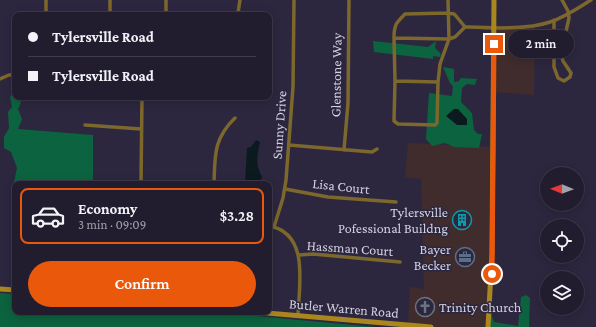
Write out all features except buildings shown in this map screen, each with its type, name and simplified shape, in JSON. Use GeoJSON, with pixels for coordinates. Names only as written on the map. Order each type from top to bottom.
{"type":"FeatureCollection","features":[{"type":"Feature","properties":{"kind":"main road"},"geometry":{"type":"LineString","coordinates":[[488,327],[492,260],[494,0]]}},
{"type":"Feature","properties":{"kind":"main road"},"geometry":{"type":"LineString","coordinates":[[0,289],[12,290]]}},
{"type":"Feature","properties":{"kind":"main road","name":"Butler Warren Road"},"geometry":{"type":"LineString","coordinates":[[272,314],[431,327]]}},
{"type":"Feature","properties":{"kind":"street"},"geometry":{"type":"LineString","coordinates":[[46,0],[46,12]]}},
{"type":"Feature","properties":{"kind":"street"},"geometry":{"type":"LineString","coordinates":[[110,0],[110,12]]}},
{"type":"Feature","properties":{"kind":"street"},"geometry":{"type":"LineString","coordinates":[[166,0],[166,12]]}},
{"type":"Feature","properties":{"kind":"street"},"geometry":{"type":"LineString","coordinates":[[238,12],[240,0]]}},
{"type":"Feature","properties":{"kind":"street","name":"Sunny Drive"},"geometry":{"type":"LineString","coordinates":[[274,226],[285,189],[289,145],[293,87],[294,0]]}},
{"type":"Feature","properties":{"kind":"street","name":"Glenstone Way"},"geometry":{"type":"LineString","coordinates":[[344,150],[348,102],[349,0]]}},
{"type":"Feature","properties":{"kind":"street"},"geometry":{"type":"LineString","coordinates":[[448,0],[448,13],[449,38],[440,64],[437,123],[398,124],[394,121],[394,28],[397,22],[405,14],[448,13],[454,14],[464,27]]}},
{"type":"Feature","properties":{"kind":"street"},"geometry":{"type":"LineString","coordinates":[[554,20],[554,70],[558,78],[564,81],[571,75],[563,61],[561,54],[569,14],[562,0]]}},
{"type":"Feature","properties":{"kind":"street"},"geometry":{"type":"LineString","coordinates":[[394,38],[449,38],[455,37],[464,27],[528,26],[554,20],[569,14],[591,0]]}},
{"type":"Feature","properties":{"kind":"street"},"geometry":{"type":"LineString","coordinates":[[0,79],[12,76]]}},
{"type":"Feature","properties":{"kind":"street"},"geometry":{"type":"LineString","coordinates":[[395,81],[438,82]]}},
{"type":"Feature","properties":{"kind":"street"},"geometry":{"type":"LineString","coordinates":[[141,181],[142,100]]}},
{"type":"Feature","properties":{"kind":"street"},"geometry":{"type":"LineString","coordinates":[[214,181],[216,148],[224,131],[235,118]]}},
{"type":"Feature","properties":{"kind":"street"},"geometry":{"type":"LineString","coordinates":[[86,125],[142,129]]}},
{"type":"Feature","properties":{"kind":"street"},"geometry":{"type":"LineString","coordinates":[[289,145],[372,152],[377,149]]}},
{"type":"Feature","properties":{"kind":"street","name":"Lisa Court"},"geometry":{"type":"LineString","coordinates":[[285,189],[321,196],[396,202]]}},
{"type":"Feature","properties":{"kind":"street"},"geometry":{"type":"LineString","coordinates":[[274,226],[290,237],[299,256],[298,316]]}},
{"type":"Feature","properties":{"kind":"street","name":"Hassman Court"},"geometry":{"type":"LineString","coordinates":[[299,256],[313,254],[400,262]]}},
{"type":"Feature","properties":{"kind":"shaded area"},"geometry":{"type":"Polygon","coordinates":[[[535,26],[534,95],[493,92],[494,27],[535,26]]]}},
{"type":"Feature","properties":{"kind":"shaded area"},"geometry":{"type":"Polygon","coordinates":[[[454,109],[458,109],[467,119],[467,125],[457,125],[446,116],[454,109]]]}},
{"type":"Feature","properties":{"kind":"shaded area"},"geometry":{"type":"Polygon","coordinates":[[[256,140],[260,142],[257,160],[258,168],[262,177],[260,181],[245,181],[247,148],[251,147],[256,140]]]}},
{"type":"Feature","properties":{"kind":"shaded area"},"geometry":{"type":"Polygon","coordinates":[[[408,143],[493,147],[488,327],[431,327],[408,325],[410,287],[424,289],[421,179],[405,177],[408,143]]]}},
{"type":"Feature","properties":{"kind":"green space"},"geometry":{"type":"Polygon","coordinates":[[[373,41],[428,47],[436,41],[435,48],[441,54],[440,57],[433,56],[433,59],[374,52],[373,41]]]}},
{"type":"Feature","properties":{"kind":"green space"},"geometry":{"type":"Polygon","coordinates":[[[443,67],[454,69],[454,82],[459,81],[461,78],[477,79],[475,85],[467,84],[462,88],[461,102],[472,113],[474,130],[478,134],[482,134],[479,148],[454,147],[445,143],[432,146],[426,139],[429,93],[452,96],[453,86],[450,83],[443,67]]]}},
{"type":"Feature","properties":{"kind":"green space"},"geometry":{"type":"Polygon","coordinates":[[[12,95],[12,100],[20,100],[21,103],[18,109],[22,119],[18,129],[93,135],[93,181],[14,181],[17,168],[11,152],[4,148],[4,137],[9,128],[8,112],[12,107],[10,97],[12,95]]]}},
{"type":"Feature","properties":{"kind":"green space"},"geometry":{"type":"Polygon","coordinates":[[[0,293],[12,294],[12,315],[245,315],[375,327],[0,327],[0,293]]]}},
{"type":"Feature","properties":{"kind":"green space"},"geometry":{"type":"Polygon","coordinates":[[[526,295],[530,298],[529,327],[488,327],[490,310],[494,322],[518,326],[521,297],[526,295]]]}},
{"type":"Feature","properties":{"kind":"place","name":"Tylersville Pofessional Buildng"},"geometry":{"type":"Point","coordinates":[462,220]}},
{"type":"Feature","properties":{"kind":"place","name":"Bayer Becker"},"geometry":{"type":"Point","coordinates":[465,257]}},
{"type":"Feature","properties":{"kind":"place","name":"Trinity Church"},"geometry":{"type":"Point","coordinates":[425,307]}},
{"type":"Feature","properties":{"kind":"route"},"geometry":{"type":"LineString","coordinates":[[492,274],[494,44]]}}]}
